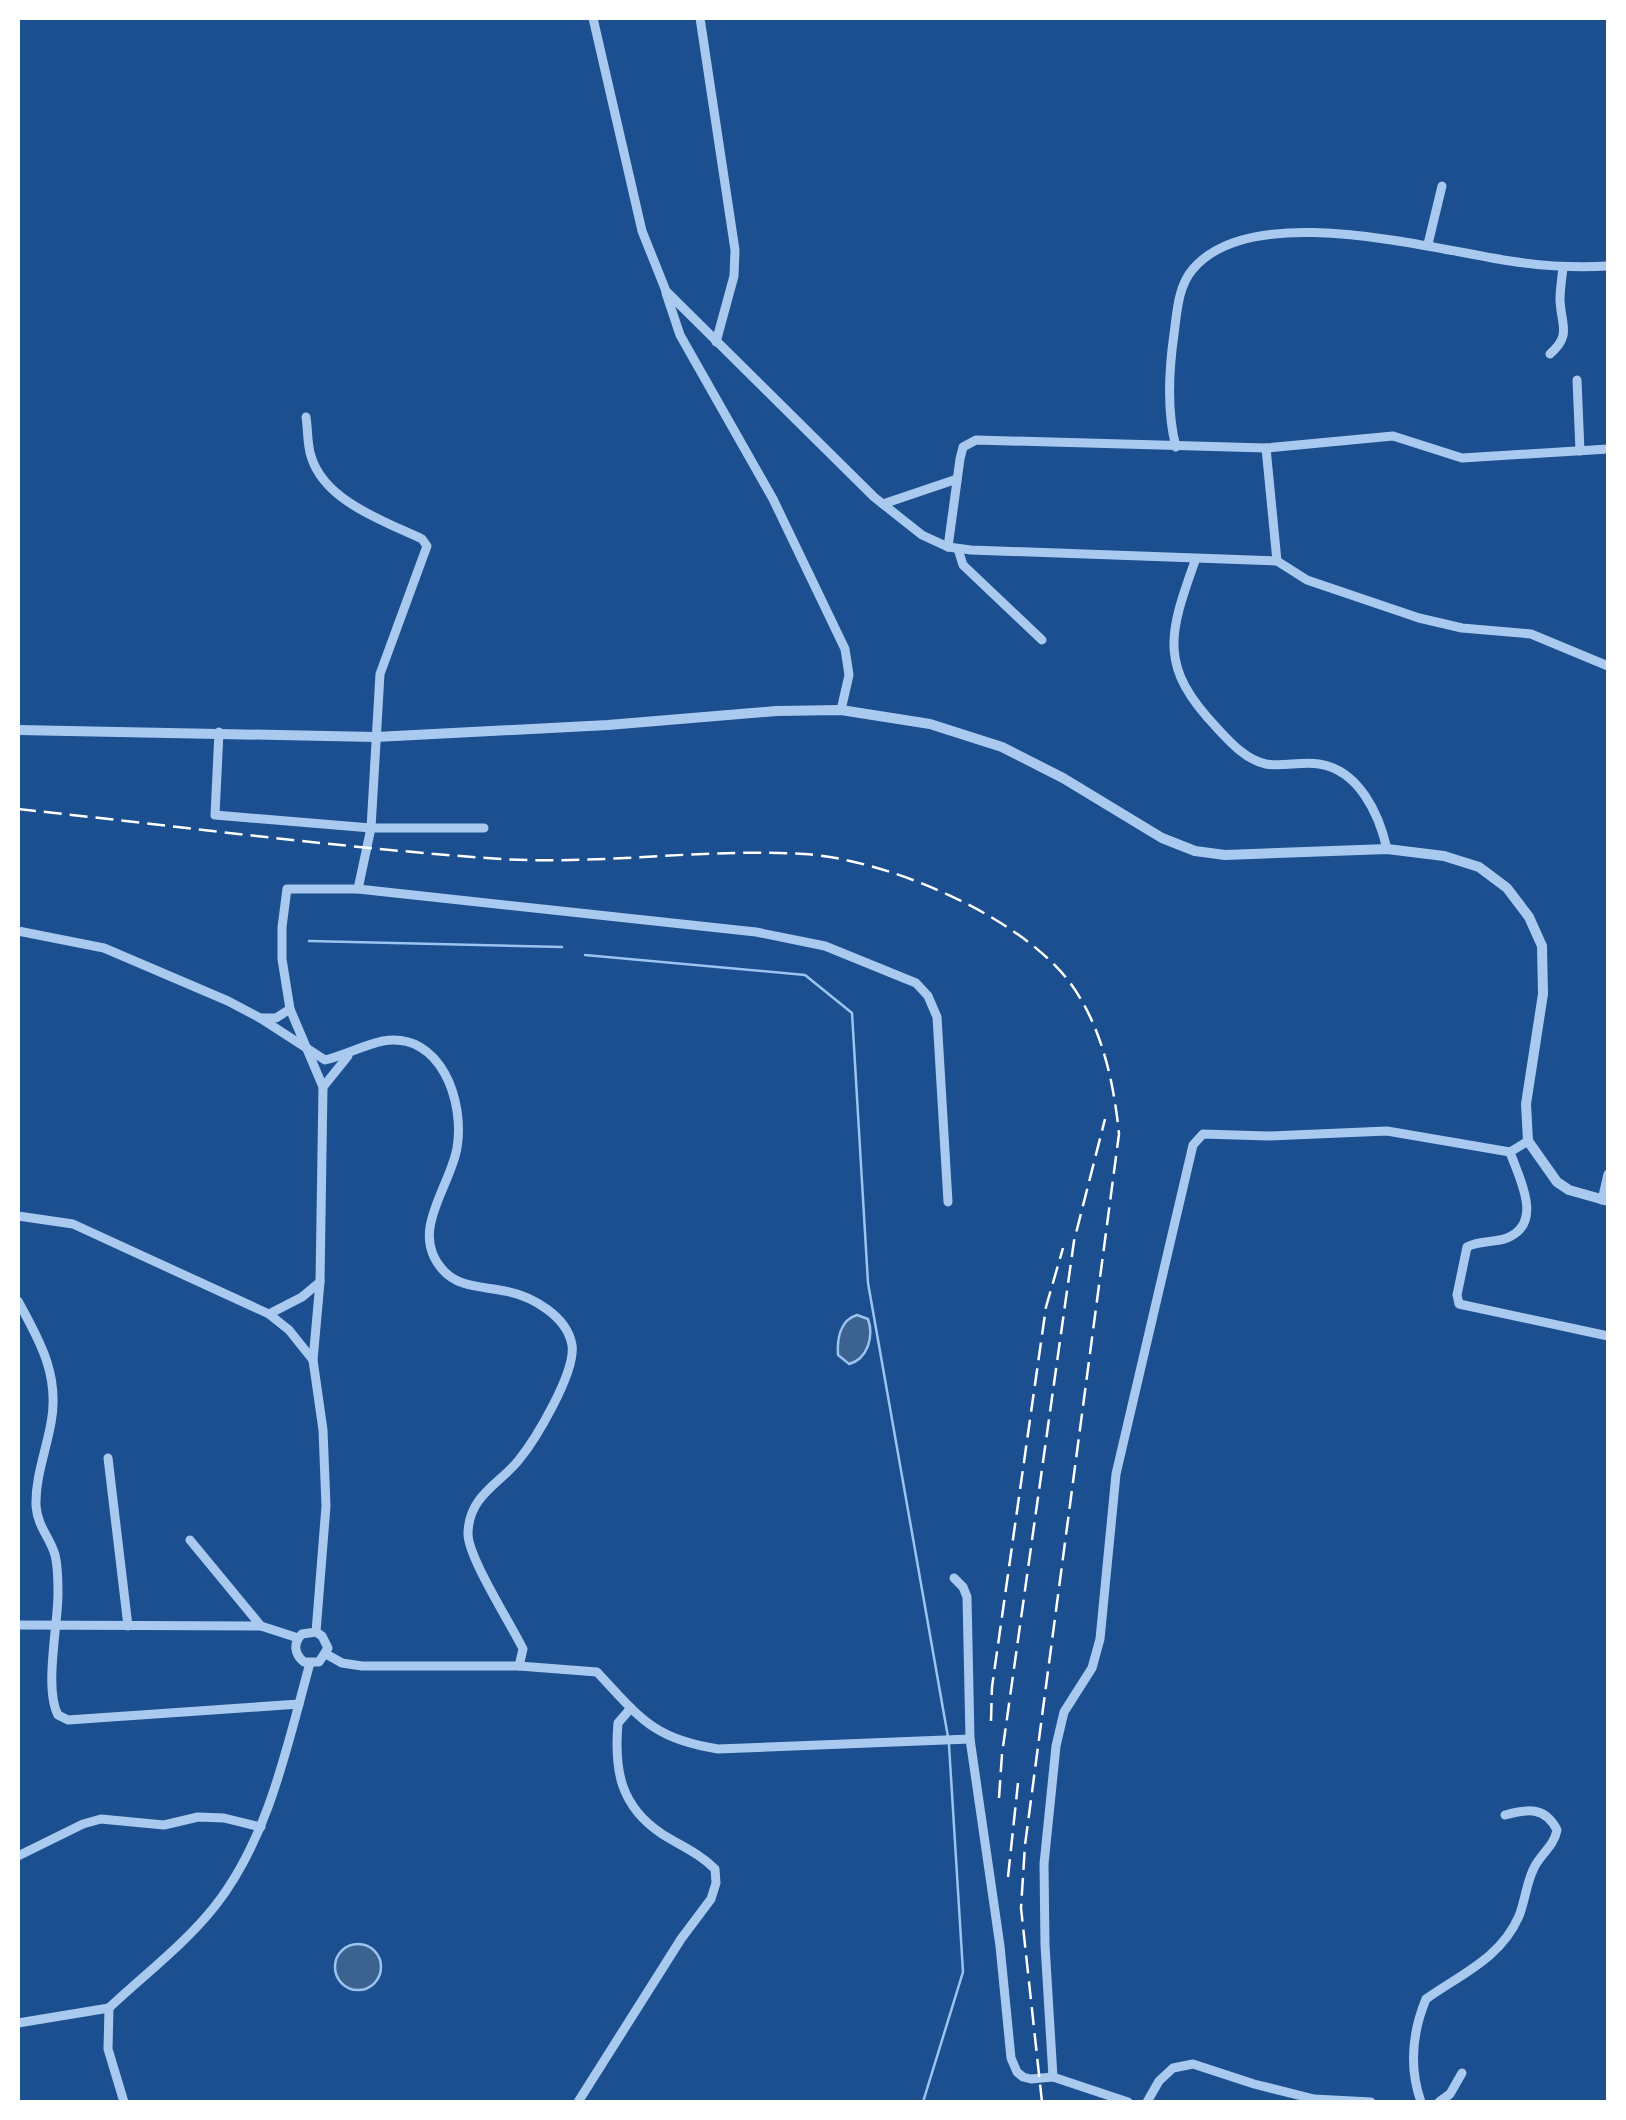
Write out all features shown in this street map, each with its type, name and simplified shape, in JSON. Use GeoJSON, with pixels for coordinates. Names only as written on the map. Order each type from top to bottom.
{"type":"FeatureCollection","features":[{"type":"Feature","properties":{"kind":"street"},"geometry":{"type":"LineString","coordinates":[[593,18],[642,232],[680,335],[773,499],[844,649],[849,675],[841,710]]}},
{"type":"Feature","properties":{"kind":"street"},"geometry":{"type":"LineString","coordinates":[[700,18],[735,250],[734,276],[716,342]]}},
{"type":"Feature","properties":{"kind":"street"},"geometry":{"type":"LineString","coordinates":[[1428,244],[1442,186]]}},
{"type":"Feature","properties":{"kind":"street"},"geometry":{"type":"LineString","coordinates":[[1176,447],[1172,430],[1171,350],[1178,299],[1191,270],[1214,250],[1236,240],[1264,234],[1314,233],[1428,244],[1509,261],[1563,267],[1608,266]]}},
{"type":"Feature","properties":{"kind":"street"},"geometry":{"type":"LineString","coordinates":[[1550,354],[1564,334],[1560,303],[1563,267]]}},
{"type":"Feature","properties":{"kind":"street"},"geometry":{"type":"LineString","coordinates":[[666,291],[883,504],[922,535],[953,548],[1278,561],[1307,580],[1420,618],[1462,628],[1531,634],[1608,666]]}},
{"type":"Feature","properties":{"kind":"street"},"geometry":{"type":"LineString","coordinates":[[1577,380],[1580,450]]}},
{"type":"Feature","properties":{"kind":"street"},"geometry":{"type":"LineString","coordinates":[[306,417],[311,456],[320,476],[348,501],[422,539],[427,546],[380,674],[371,828],[358,889]]}},
{"type":"Feature","properties":{"kind":"street"},"geometry":{"type":"LineString","coordinates":[[1042,640],[963,565],[953,548],[963,447],[976,440],[1266,448],[1393,436],[1462,458],[1608,448]]}},
{"type":"Feature","properties":{"kind":"street"},"geometry":{"type":"LineString","coordinates":[[1266,448],[1278,561]]}},
{"type":"Feature","properties":{"kind":"street"},"geometry":{"type":"LineString","coordinates":[[883,504],[957,478]]}},
{"type":"Feature","properties":{"kind":"street"},"geometry":{"type":"LineString","coordinates":[[1195,560],[1178,619],[1173,658],[1188,695],[1247,756],[1265,764],[1319,764],[1338,770],[1354,782],[1382,824],[1388,848]]}},
{"type":"Feature","properties":{"kind":"street"},"geometry":{"type":"LineString","coordinates":[[18,730],[376,737],[841,710],[930,724],[1002,747],[1063,778],[1162,838],[1195,851],[1225,855],[1388,848],[1444,856],[1478,867],[1508,888],[1530,917],[1542,946],[1543,994],[1526,1104],[1528,1141],[1557,1182],[1569,1190],[1606,1201],[1608,1174]]}},
{"type":"Feature","properties":{"kind":"street"},"geometry":{"type":"LineString","coordinates":[[220,732],[215,815],[371,828],[484,828]]}},
{"type":"Feature","properties":{"kind":"street"},"geometry":{"type":"LineString","coordinates":[[316,1632],[326,1506],[324,1430],[313,1360],[320,1282],[323,1087],[290,1009],[282,959],[287,889],[358,889],[756,932],[826,946],[916,983],[928,996],[937,1017],[948,1202]]}},
{"type":"Feature","properties":{"kind":"street"},"geometry":{"type":"LineString","coordinates":[[18,931],[104,948],[228,1001],[326,1060],[382,1041],[399,1041],[414,1043],[441,1065],[452,1085],[457,1148],[428,1230],[430,1252],[453,1279],[474,1288],[508,1291],[550,1310],[565,1325],[572,1345],[570,1366],[526,1451],[480,1494],[468,1536],[477,1562],[523,1649],[519,1666]]}},
{"type":"Feature","properties":{"kind":"street"},"geometry":{"type":"LineString","coordinates":[[260,1018],[276,1018],[290,1009]]}},
{"type":"Feature","properties":{"kind":"street"},"geometry":{"type":"LineString","coordinates":[[323,1087],[350,1054]]}},
{"type":"Feature","properties":{"kind":"street"},"geometry":{"type":"LineString","coordinates":[[1053,2076],[1044,1864],[1056,1746],[1064,1712],[1092,1668],[1100,1639],[1116,1474],[1193,1145],[1203,1134],[1268,1136],[1387,1131],[1510,1152],[1528,1141]]}},
{"type":"Feature","properties":{"kind":"street"},"geometry":{"type":"LineString","coordinates":[[1510,1152],[1525,1190],[1525,1218],[1520,1229],[1508,1238],[1467,1246],[1457,1295],[1460,1304],[1608,1336]]}},
{"type":"Feature","properties":{"kind":"street"},"geometry":{"type":"LineString","coordinates":[[18,1216],[73,1224],[269,1314],[313,1360]]}},
{"type":"Feature","properties":{"kind":"street"},"geometry":{"type":"LineString","coordinates":[[269,1314],[302,1297],[320,1282]]}},
{"type":"Feature","properties":{"kind":"street"},"geometry":{"type":"LineString","coordinates":[[18,1301],[43,1346],[53,1376],[52,1419],[36,1498],[40,1530],[55,1554],[54,1706],[58,1715],[68,1720],[298,1704]]}},
{"type":"Feature","properties":{"kind":"street"},"geometry":{"type":"LineString","coordinates":[[108,1458],[128,1626]]}},
{"type":"Feature","properties":{"kind":"street"},"geometry":{"type":"LineString","coordinates":[[190,1540],[260,1626]]}},
{"type":"Feature","properties":{"kind":"street"},"geometry":{"type":"LineString","coordinates":[[954,1578],[967,1596],[970,1739],[1000,1946],[1011,2058],[1023,2077],[1032,2080],[1053,2076],[1128,2102]]}},
{"type":"Feature","properties":{"kind":"street"},"geometry":{"type":"LineString","coordinates":[[18,1625],[260,1626],[298,1638]]}},
{"type":"Feature","properties":{"kind":"street"},"geometry":{"type":"LineString","coordinates":[[306,1632],[316,1632],[326,1641],[326,1654],[319,1662],[310,1664],[296,1654],[298,1638],[306,1632]]}},
{"type":"Feature","properties":{"kind":"street"},"geometry":{"type":"LineString","coordinates":[[326,1654],[362,1666],[519,1666],[597,1672],[657,1731],[682,1744],[718,1749],[970,1739]]}},
{"type":"Feature","properties":{"kind":"street"},"geometry":{"type":"LineString","coordinates":[[18,2023],[109,2008],[215,1906],[244,1864],[260,1827],[310,1664]]}},
{"type":"Feature","properties":{"kind":"street"},"geometry":{"type":"LineString","coordinates":[[578,2102],[711,1898],[716,1883],[715,1869],[703,1857],[640,1816],[618,1779],[618,1723],[631,1708]]}},
{"type":"Feature","properties":{"kind":"street"},"geometry":{"type":"LineString","coordinates":[[1421,2102],[1412,2071],[1420,2014],[1426,2000],[1474,1970],[1496,1950],[1518,1917],[1534,1867],[1555,1839],[1557,1830],[1542,1812],[1529,1808],[1505,1815]]}},
{"type":"Feature","properties":{"kind":"street"},"geometry":{"type":"LineString","coordinates":[[18,1856],[82,1824],[101,1819],[164,1825],[211,1817],[260,1827]]}},
{"type":"Feature","properties":{"kind":"street"},"geometry":{"type":"LineString","coordinates":[[109,2008],[108,2050],[124,2102]]}},
{"type":"Feature","properties":{"kind":"street"},"geometry":{"type":"LineString","coordinates":[[1147,2102],[1160,2080],[1173,2068],[1192,2064],[1314,2098],[1371,2102]]}},
{"type":"Feature","properties":{"kind":"street"},"geometry":{"type":"LineString","coordinates":[[1438,2102],[1450,2094],[1462,2073]]}},
{"type":"Feature","properties":{"kind":"water"},"geometry":{"type":"Polygon","coordinates":[[[857,1315],[868,1319],[870,1339],[861,1357],[849,1364],[838,1355],[839,1337],[847,1321],[857,1315]]]}},
{"type":"Feature","properties":{"kind":"water"},"geometry":{"type":"Polygon","coordinates":[[[358,1944],[374,1951],[381,1967],[374,1983],[358,1990],[342,1983],[335,1967],[342,1951],[358,1944]]]}},
{"type":"Feature","properties":{"kind":"waterway"},"geometry":{"type":"LineString","coordinates":[[309,941],[562,947]]}},
{"type":"Feature","properties":{"kind":"waterway"},"geometry":{"type":"LineString","coordinates":[[585,955],[805,975],[852,1013],[868,1283],[948,1737]]}},
{"type":"Feature","properties":{"kind":"waterway"},"geometry":{"type":"LineString","coordinates":[[923,2102],[963,1972],[949,1745]]}},
{"type":"Feature","properties":{"kind":"railway"},"geometry":{"type":"LineString","coordinates":[[18,809],[501,859],[577,860],[728,853],[837,858],[911,879],[986,914],[1049,959],[1071,984],[1091,1018],[1105,1056],[1119,1134],[1025,1845],[1021,1908],[1042,2102]]}},
{"type":"Feature","properties":{"kind":"railway"},"geometry":{"type":"LineString","coordinates":[[999,1798],[1074,1241],[1105,1119]]}},
{"type":"Feature","properties":{"kind":"railway"},"geometry":{"type":"LineString","coordinates":[[991,1721],[992,1687],[1046,1307],[1063,1248]]}},
{"type":"Feature","properties":{"kind":"railway"},"geometry":{"type":"LineString","coordinates":[[1008,1877],[1018,1783]]}}]}
